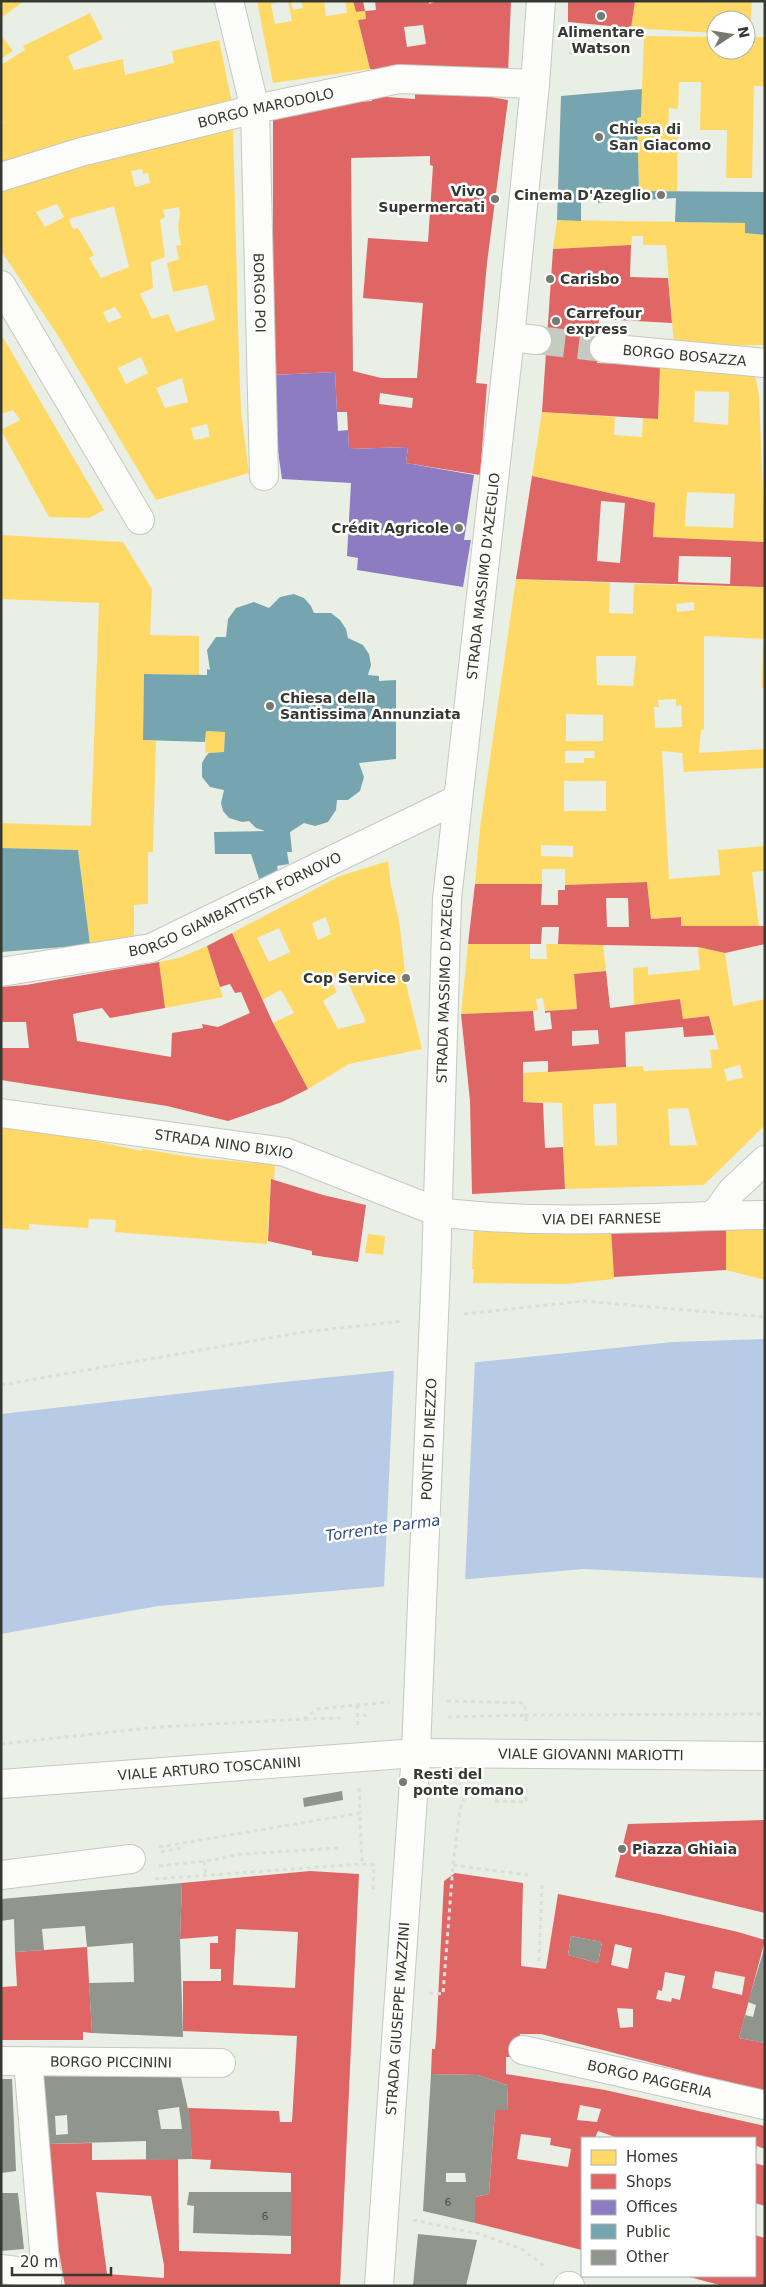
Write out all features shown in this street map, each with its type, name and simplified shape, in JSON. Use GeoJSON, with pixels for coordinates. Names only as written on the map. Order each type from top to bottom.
{"type":"FeatureCollection","features":[{"type":"Feature","properties":{"kind":"street","name":"BORGO POI"},"geometry":{"type":"LineString","coordinates":[[229,1],[256,109],[264,476]]}},
{"type":"Feature","properties":{"kind":"street","name":"STRADA MASSIMO D'AZEGLIO"},"geometry":{"type":"LineString","coordinates":[[436,1268],[447,899],[510,337],[535,84],[541,1]]}},
{"type":"Feature","properties":{"kind":"street","name":"BORGO MARODOLO"},"geometry":{"type":"LineString","coordinates":[[1,177],[81,152],[256,109],[399,79],[535,84]]}},
{"type":"Feature","properties":{"kind":"street"},"geometry":{"type":"LineString","coordinates":[[1,286],[140,520]]}},
{"type":"Feature","properties":{"kind":"street"},"geometry":{"type":"LineString","coordinates":[[510,337],[537,340]]}},
{"type":"Feature","properties":{"kind":"street","name":"BORGO BOSAZZA"},"geometry":{"type":"LineString","coordinates":[[604,348],[765,363]]}},
{"type":"Feature","properties":{"kind":"street","name":"BORGO GIAMBATTISTA FORNOVO"},"geometry":{"type":"LineString","coordinates":[[1,972],[151,948],[458,799]]}},
{"type":"Feature","properties":{"kind":"street","name":"STRADA NINO BIXIO"},"geometry":{"type":"LineString","coordinates":[[1,1113],[285,1152],[438,1212]]}},
{"type":"Feature","properties":{"kind":"street"},"geometry":{"type":"LineString","coordinates":[[712,1215],[719,1210],[732,1191],[765,1160]]}},
{"type":"Feature","properties":{"kind":"street","name":"VIA DEI FARNESE"},"geometry":{"type":"LineString","coordinates":[[438,1212],[527,1218],[765,1215]]}},
{"type":"Feature","properties":{"kind":"street","name":"PONTE DI MEZZO"},"geometry":{"type":"LineString","coordinates":[[416,1753],[436,1268]]}},
{"type":"Feature","properties":{"kind":"street","name":"VIALE GIOVANNI MARIOTTI"},"geometry":{"type":"LineString","coordinates":[[416,1753],[765,1756]]}},
{"type":"Feature","properties":{"kind":"street","name":"VIALE ARTURO TOSCANINI"},"geometry":{"type":"LineString","coordinates":[[1,1784],[416,1753]]}},
{"type":"Feature","properties":{"kind":"street","name":"STRADA GIUSEPPE MAZZINI"},"geometry":{"type":"LineString","coordinates":[[379,2286],[416,1753]]}},
{"type":"Feature","properties":{"kind":"street"},"geometry":{"type":"LineString","coordinates":[[1,1875],[132,1864]]}},
{"type":"Feature","properties":{"kind":"street","name":"BORGO PAGGERIA"},"geometry":{"type":"LineString","coordinates":[[529,2051],[765,2106]]}},
{"type":"Feature","properties":{"kind":"street","name":"BORGO PICCININI"},"geometry":{"type":"LineString","coordinates":[[1,2061],[221,2063]]}},
{"type":"Feature","properties":{"kind":"street"},"geometry":{"type":"LineString","coordinates":[[1,2269],[48,2280],[28,2061]]}},
{"type":"Feature","properties":{"kind":"path"},"geometry":{"type":"LineString","coordinates":[[538,50],[611,55]]}},
{"type":"Feature","properties":{"kind":"path"},"geometry":{"type":"LineString","coordinates":[[458,1315],[584,1301],[765,1317]]}},
{"type":"Feature","properties":{"kind":"path"},"geometry":{"type":"LineString","coordinates":[[1,1385],[304,1332],[410,1320]]}},
{"type":"Feature","properties":{"kind":"path"},"geometry":{"type":"LineString","coordinates":[[446,1717],[526,1714]]}},
{"type":"Feature","properties":{"kind":"path"},"geometry":{"type":"LineString","coordinates":[[304,1719],[340,1718]]}},
{"type":"Feature","properties":{"kind":"path"},"geometry":{"type":"LineString","coordinates":[[495,1801],[526,1802],[526,1777]]}},
{"type":"Feature","properties":{"kind":"path"},"geometry":{"type":"LineString","coordinates":[[444,1994],[453,1865],[460,1810],[468,1787],[476,1784]]}},
{"type":"Feature","properties":{"kind":"path"},"geometry":{"type":"LineString","coordinates":[[362,1864],[360,1813],[132,1852],[134,1881],[362,1864],[374,1865]]}},
{"type":"Feature","properties":{"kind":"path"},"geometry":{"type":"LineString","coordinates":[[132,1864],[204,1861],[240,1854],[340,1848]]}},
{"type":"Feature","properties":{"kind":"path"},"geometry":{"type":"LineString","coordinates":[[204,1861],[206,1876]]}},
{"type":"Feature","properties":{"kind":"path"},"geometry":{"type":"LineString","coordinates":[[453,1865],[528,1875]]}},
{"type":"Feature","properties":{"kind":"path"},"geometry":{"type":"LineString","coordinates":[[539,1961],[542,1885]]}},
{"type":"Feature","properties":{"kind":"path"},"geometry":{"type":"LineString","coordinates":[[415,2220],[479,2234],[522,2249],[569,2286]]}},
{"type":"Feature","properties":{"kind":"water","name":"Torrente Parma"},"geometry":{"type":"Polygon","coordinates":[[[765,1339],[765,1578],[584,1569],[158,1606],[1,1634],[1,1414],[274,1383],[673,1342],[765,1339]]]}},
{"type":"Feature","properties":{"kind":"pier"},"geometry":{"type":"Polygon","coordinates":[[[475,1359],[465,1582],[384,1589],[394,1368],[475,1359]]]}},
{"type":"Feature","properties":{"kind":"building: Homes"},"geometry":{"type":"Polygon","coordinates":[[[1,1],[24,1],[1,18],[1,1]]]}},
{"type":"Feature","properties":{"kind":"building: Homes"},"geometry":{"type":"Polygon","coordinates":[[[257,1],[282,1],[271,4],[275,24],[292,21],[288,1],[291,1],[293,10],[303,8],[301,1],[324,1],[326,16],[347,13],[345,1],[353,1],[356,12],[365,11],[366,19],[358,20],[370,69],[273,83],[257,1]]]}},
{"type":"Feature","properties":{"kind":"building: Homes"},"geometry":{"type":"Polygon","coordinates":[[[635,1],[752,1],[751,10],[706,10],[706,32],[631,28],[635,1]]]}},
{"type":"Feature","properties":{"kind":"building: Homes"},"geometry":{"type":"Polygon","coordinates":[[[90,13],[103,39],[68,56],[74,70],[123,59],[125,75],[174,63],[172,51],[219,40],[232,103],[1,167],[1,124],[4,123],[1,119],[1,65],[25,50],[23,46],[90,13]]]}},
{"type":"Feature","properties":{"kind":"building: Homes"},"geometry":{"type":"Polygon","coordinates":[[[1,35],[13,51],[1,59],[1,35]]]}},
{"type":"Feature","properties":{"kind":"building: Homes"},"geometry":{"type":"Polygon","coordinates":[[[644,36],[706,37],[706,60],[756,60],[756,37],[765,37],[765,86],[754,86],[752,178],[726,178],[727,130],[700,130],[701,82],[679,82],[678,109],[669,108],[668,131],[678,131],[677,191],[639,191],[637,118],[641,117],[644,36]]]}},
{"type":"Feature","properties":{"kind":"building: Homes"},"geometry":{"type":"Polygon","coordinates":[[[233,129],[241,411],[249,473],[156,500],[57,334],[1,251],[1,189],[74,165],[233,129]],[[142,169],[131,171],[135,187],[150,183],[148,173],[143,174],[142,169]],[[57,204],[36,212],[45,227],[64,217],[57,204]],[[114,206],[69,219],[73,229],[78,228],[94,255],[89,258],[101,278],[129,267],[114,206]],[[179,207],[163,210],[165,217],[160,220],[165,257],[151,262],[153,288],[140,294],[152,319],[168,314],[176,332],[215,320],[207,285],[173,292],[167,263],[179,259],[176,246],[181,245],[178,227],[179,207]],[[115,307],[103,312],[108,323],[122,317],[115,307]],[[141,357],[118,368],[126,384],[148,373],[141,357]],[[182,378],[156,388],[165,408],[188,402],[182,378]],[[207,424],[191,428],[194,440],[210,437],[207,424]]]}},
{"type":"Feature","properties":{"kind":"building: Homes"},"geometry":{"type":"Polygon","coordinates":[[[557,220],[745,223],[745,233],[765,235],[765,345],[674,346],[666,245],[643,245],[643,236],[632,236],[631,245],[553,249],[557,220]]]}},
{"type":"Feature","properties":{"kind":"building: Homes"},"geometry":{"type":"Polygon","coordinates":[[[1,334],[104,510],[89,518],[49,517],[1,430],[20,420],[13,410],[1,414],[1,334]]]}},
{"type":"Feature","properties":{"kind":"building: Homes"},"geometry":{"type":"Polygon","coordinates":[[[660,366],[754,370],[759,395],[765,542],[653,537],[655,503],[532,476],[542,412],[615,417],[614,435],[642,437],[643,418],[658,419],[660,366]],[[695,391],[694,422],[728,425],[729,392],[695,391]],[[687,492],[685,526],[733,528],[735,494],[687,492]]]}},
{"type":"Feature","properties":{"kind":"building: Homes"},"geometry":{"type":"Polygon","coordinates":[[[1,535],[123,542],[152,589],[150,635],[199,636],[199,675],[144,674],[143,740],[156,741],[153,852],[148,852],[148,904],[134,905],[134,935],[107,943],[90,945],[78,850],[1,848],[1,823],[91,826],[99,603],[1,599],[1,535]]]}},
{"type":"Feature","properties":{"kind":"building: Homes"},"geometry":{"type":"Polygon","coordinates":[[[516,579],[610,583],[609,613],[633,614],[634,584],[765,587],[765,639],[704,636],[704,729],[701,730],[699,753],[765,749],[765,768],[684,772],[682,753],[662,751],[669,879],[720,875],[718,850],[765,846],[765,871],[752,872],[759,926],[681,926],[681,917],[651,919],[647,882],[565,885],[565,869],[542,869],[542,884],[475,884],[480,828],[516,579]],[[694,602],[676,604],[677,612],[694,610],[694,602]],[[596,656],[597,685],[633,686],[636,656],[596,656]],[[676,699],[658,700],[659,707],[654,707],[655,728],[682,727],[681,705],[676,706],[676,699]],[[566,714],[566,741],[603,741],[603,715],[566,714]],[[565,751],[565,763],[584,763],[584,758],[595,758],[594,751],[565,751]],[[564,781],[564,811],[606,811],[606,781],[564,781]],[[541,845],[541,856],[573,857],[573,846],[541,845]]]}},
{"type":"Feature","properties":{"kind":"building: Homes"},"geometry":{"type":"Polygon","coordinates":[[[763,644],[765,644],[765,689],[762,688],[763,644]]]}},
{"type":"Feature","properties":{"kind":"building: Homes"},"geometry":{"type":"Polygon","coordinates":[[[206,731],[225,732],[224,752],[205,753],[206,731]]]}},
{"type":"Feature","properties":{"kind":"building: Homes"},"geometry":{"type":"Polygon","coordinates":[[[388,861],[391,886],[399,920],[407,988],[422,1049],[349,1064],[308,1089],[273,1023],[294,1013],[281,990],[262,1000],[232,933],[340,876],[388,861]],[[326,917],[312,923],[318,940],[331,934],[326,917]],[[279,928],[257,938],[269,962],[290,952],[279,928]],[[344,974],[331,980],[337,992],[323,1001],[338,1029],[366,1022],[344,974]]]}},
{"type":"Feature","properties":{"kind":"building: Homes"},"geometry":{"type":"Polygon","coordinates":[[[468,944],[530,944],[530,959],[547,959],[546,944],[603,944],[606,971],[574,974],[577,1009],[545,1011],[543,998],[536,999],[538,1010],[533,1011],[461,1014],[468,944]]]}},
{"type":"Feature","properties":{"kind":"building: Homes"},"geometry":{"type":"Polygon","coordinates":[[[207,946],[223,997],[165,1008],[159,962],[179,958],[207,946]]]}},
{"type":"Feature","properties":{"kind":"building: Homes"},"geometry":{"type":"Polygon","coordinates":[[[698,947],[725,953],[733,1006],[765,999],[765,1125],[704,1185],[565,1189],[562,1103],[523,1102],[523,1073],[643,1066],[644,1071],[712,1068],[710,1050],[719,1049],[709,1016],[683,1019],[680,999],[634,1005],[633,968],[648,967],[648,975],[700,970],[698,947]],[[740,1065],[724,1069],[727,1081],[743,1078],[740,1065]],[[616,1103],[593,1104],[595,1146],[617,1145],[616,1103]],[[688,1108],[668,1109],[670,1146],[697,1145],[688,1108]]]}},
{"type":"Feature","properties":{"kind":"building: Homes"},"geometry":{"type":"Polygon","coordinates":[[[1,1128],[66,1135],[142,1151],[142,1149],[198,1158],[275,1165],[274,1180],[271,1179],[267,1244],[115,1232],[116,1220],[89,1219],[88,1228],[29,1224],[29,1230],[1,1228],[1,1128]]]}},
{"type":"Feature","properties":{"kind":"building: Homes"},"geometry":{"type":"Polygon","coordinates":[[[474,1225],[611,1229],[614,1279],[566,1284],[473,1283],[474,1225]]]}},
{"type":"Feature","properties":{"kind":"building: Homes"},"geometry":{"type":"Polygon","coordinates":[[[765,1226],[765,1280],[726,1270],[726,1227],[765,1226]]]}},
{"type":"Feature","properties":{"kind":"building: Homes"},"geometry":{"type":"Polygon","coordinates":[[[368,1234],[385,1236],[383,1255],[365,1253],[368,1234]]]}},
{"type":"Feature","properties":{"kind":"building: Shops"},"geometry":{"type":"Polygon","coordinates":[[[353,1],[363,1],[365,11],[356,12],[353,1]]]}},
{"type":"Feature","properties":{"kind":"building: Shops"},"geometry":{"type":"Polygon","coordinates":[[[375,1],[429,1],[429,4],[437,1],[511,1],[508,73],[370,69],[358,20],[366,19],[365,11],[376,10],[375,1]],[[423,25],[404,27],[407,47],[426,44],[423,25]]]}},
{"type":"Feature","properties":{"kind":"building: Shops"},"geometry":{"type":"Polygon","coordinates":[[[568,1],[635,1],[631,28],[568,22],[568,1]]]}},
{"type":"Feature","properties":{"kind":"building: Shops"},"geometry":{"type":"Polygon","coordinates":[[[462,92],[508,100],[487,263],[476,383],[487,384],[480,475],[406,463],[408,447],[349,449],[347,412],[337,412],[335,372],[273,375],[273,117],[346,103],[372,101],[372,96],[415,99],[415,93],[462,95],[462,92]],[[430,156],[351,158],[353,371],[381,378],[417,378],[423,303],[363,298],[368,238],[428,242],[433,166],[430,165],[430,156]],[[380,393],[379,404],[412,408],[413,398],[380,393]]]}},
{"type":"Feature","properties":{"kind":"building: Shops"},"geometry":{"type":"Polygon","coordinates":[[[631,245],[630,277],[668,278],[672,323],[599,319],[597,363],[660,366],[658,419],[542,412],[553,249],[631,245]]]}},
{"type":"Feature","properties":{"kind":"building: Shops"},"geometry":{"type":"Polygon","coordinates":[[[532,476],[655,503],[653,537],[765,542],[765,587],[516,579],[532,476]],[[601,501],[597,561],[620,563],[625,503],[601,501]],[[679,556],[678,582],[730,584],[731,557],[679,556]]]}},
{"type":"Feature","properties":{"kind":"building: Shops"},"geometry":{"type":"Polygon","coordinates":[[[647,882],[651,919],[681,917],[681,926],[765,926],[765,944],[725,953],[698,947],[558,944],[559,927],[542,927],[541,944],[468,944],[475,884],[542,884],[541,905],[558,905],[558,890],[565,890],[565,885],[647,882]],[[606,898],[607,927],[629,927],[628,898],[606,898]]]}},
{"type":"Feature","properties":{"kind":"building: Shops"},"geometry":{"type":"Polygon","coordinates":[[[232,933],[273,1023],[308,1089],[282,1102],[228,1121],[167,1106],[1,1080],[1,1048],[29,1048],[26,1022],[1,1022],[1,987],[26,985],[159,962],[165,1008],[110,1018],[102,1008],[73,1014],[77,1041],[171,1057],[172,1033],[203,1028],[202,1024],[218,1027],[250,1013],[241,992],[235,993],[230,984],[220,987],[207,946],[232,933]]]}},
{"type":"Feature","properties":{"kind":"building: Shops"},"geometry":{"type":"Polygon","coordinates":[[[606,971],[610,1008],[680,999],[683,1019],[709,1016],[714,1035],[684,1037],[683,1027],[625,1032],[626,1067],[548,1072],[548,1061],[523,1062],[523,1102],[543,1103],[545,1148],[563,1147],[565,1189],[472,1194],[470,1101],[461,1014],[533,1011],[535,1031],[552,1029],[550,1012],[545,1013],[545,1011],[577,1009],[574,974],[606,971]],[[598,1030],[572,1031],[572,1046],[599,1044],[598,1030]]]}},
{"type":"Feature","properties":{"kind":"building: Shops"},"geometry":{"type":"Polygon","coordinates":[[[271,1179],[323,1195],[366,1205],[358,1262],[312,1255],[312,1251],[268,1241],[271,1179]]]}},
{"type":"Feature","properties":{"kind":"building: Shops"},"geometry":{"type":"Polygon","coordinates":[[[726,1225],[726,1270],[614,1277],[611,1229],[726,1225]]]}},
{"type":"Feature","properties":{"kind":"building: Shops"},"geometry":{"type":"Polygon","coordinates":[[[765,1820],[765,1913],[615,1877],[628,1824],[765,1820]]]}},
{"type":"Feature","properties":{"kind":"building: Shops"},"geometry":{"type":"Polygon","coordinates":[[[310,1871],[359,1874],[340,2286],[65,2286],[47,2183],[47,2144],[92,2143],[92,2160],[178,2159],[179,2251],[291,2254],[291,2173],[210,2169],[211,2160],[192,2159],[188,2108],[279,2111],[280,2122],[292,2122],[297,2036],[183,2031],[183,1981],[221,1981],[221,1969],[210,1969],[210,1943],[218,1943],[218,1936],[180,1939],[182,1883],[310,1871]],[[236,1929],[233,1985],[295,1988],[298,1932],[236,1929]],[[96,2192],[107,2274],[164,2278],[164,2265],[151,2196],[96,2192]]]}},
{"type":"Feature","properties":{"kind":"building: Shops"},"geometry":{"type":"Polygon","coordinates":[[[455,1873],[523,1883],[521,1966],[546,1969],[558,1894],[659,1914],[765,1940],[739,2038],[765,2043],[765,2092],[541,2034],[520,2034],[514,2057],[506,2057],[506,2074],[605,2090],[765,2126],[765,2149],[757,2146],[756,2149],[756,2137],[615,2137],[598,2131],[595,2137],[581,2137],[581,2250],[475,2223],[475,2197],[489,2194],[495,2110],[508,2110],[507,2085],[478,2075],[431,2074],[432,2049],[435,2049],[444,1881],[455,1873]],[[571,1936],[568,1955],[598,1963],[602,1942],[571,1936]],[[615,1944],[611,1965],[628,1969],[632,1948],[615,1944]],[[715,1971],[712,1988],[742,1995],[745,1977],[715,1971]],[[665,1972],[662,1991],[658,1990],[656,1999],[671,2002],[672,1998],[680,2000],[685,1976],[665,1972]],[[617,2008],[620,2028],[633,2027],[633,2009],[617,2008]],[[580,2105],[577,2120],[597,2122],[601,2109],[580,2105]],[[521,2134],[517,2159],[568,2167],[571,2149],[550,2145],[551,2138],[521,2134]]]}},
{"type":"Feature","properties":{"kind":"building: Shops"},"geometry":{"type":"Polygon","coordinates":[[[87,1947],[92,2033],[83,2032],[83,2040],[1,2040],[1,1987],[17,1986],[15,1952],[87,1947]]]}},
{"type":"Feature","properties":{"kind":"building: Shops"},"geometry":{"type":"Polygon","coordinates":[[[756,2163],[765,2166],[765,2206],[756,2203],[756,2163]]]}},
{"type":"Feature","properties":{"kind":"building: Shops"},"geometry":{"type":"Polygon","coordinates":[[[756,2235],[765,2238],[765,2286],[723,2286],[690,2277],[756,2277],[756,2235]]]}},
{"type":"Feature","properties":{"kind":"building: Offices"},"geometry":{"type":"Polygon","coordinates":[[[335,372],[338,431],[348,430],[349,449],[408,447],[406,463],[474,475],[464,540],[471,540],[463,587],[357,570],[358,558],[347,556],[351,483],[282,479],[273,416],[273,375],[335,372]]]}},
{"type":"Feature","properties":{"kind":"building: Public"},"geometry":{"type":"Polygon","coordinates":[[[642,89],[641,117],[637,118],[639,191],[765,192],[765,235],[745,233],[745,223],[675,222],[676,198],[598,203],[598,198],[581,197],[581,221],[557,220],[561,96],[642,89]]]}},
{"type":"Feature","properties":{"kind":"building: Public","name":"Chiesa della Santissima Annunziata"},"geometry":{"type":"Polygon","coordinates":[[[294,594],[304,598],[314,613],[331,613],[340,620],[346,629],[348,638],[363,645],[369,654],[371,665],[368,675],[379,676],[379,681],[396,680],[396,759],[359,763],[364,777],[360,791],[348,800],[337,800],[336,810],[328,822],[315,826],[304,823],[290,832],[292,852],[287,852],[289,864],[277,866],[279,877],[261,885],[251,854],[215,854],[214,832],[265,831],[256,828],[249,821],[242,822],[229,818],[223,811],[221,803],[224,790],[210,787],[202,777],[202,763],[206,756],[209,753],[224,752],[225,732],[206,731],[205,742],[143,740],[144,674],[207,675],[207,669],[210,670],[207,650],[216,637],[226,637],[228,619],[236,608],[254,602],[269,608],[280,597],[294,594]]]}},
{"type":"Feature","properties":{"kind":"building: Public"},"geometry":{"type":"Polygon","coordinates":[[[1,848],[78,850],[90,945],[1,952],[1,848]]]}},
{"type":"Feature","properties":{"kind":"building: Other"},"geometry":{"type":"Polygon","coordinates":[[[342,1791],[343,1800],[304,1807],[303,1798],[342,1791]]]}},
{"type":"Feature","properties":{"kind":"building: Other"},"geometry":{"type":"Polygon","coordinates":[[[182,1883],[180,1939],[183,2037],[92,2033],[89,1983],[134,1982],[133,1943],[87,1947],[85,1926],[42,1929],[44,1950],[15,1952],[14,1919],[1,1921],[1,1899],[182,1883]]]}},
{"type":"Feature","properties":{"kind":"building: Other"},"geometry":{"type":"Polygon","coordinates":[[[571,1936],[602,1942],[598,1963],[568,1955],[571,1936]]]}},
{"type":"Feature","properties":{"kind":"building: Other"},"geometry":{"type":"Polygon","coordinates":[[[765,1946],[764,2043],[739,2038],[745,2015],[753,2017],[756,2005],[748,2002],[765,1946]]]}},
{"type":"Feature","properties":{"kind":"building: Other"},"geometry":{"type":"Polygon","coordinates":[[[180,2073],[190,2118],[192,2159],[146,2160],[146,2141],[47,2144],[43,2075],[116,2076],[180,2073]],[[179,2107],[158,2110],[161,2129],[182,2129],[179,2107]],[[67,2115],[55,2116],[56,2135],[68,2134],[67,2115]]]}},
{"type":"Feature","properties":{"kind":"building: Other"},"geometry":{"type":"Polygon","coordinates":[[[431,2074],[478,2075],[507,2085],[508,2110],[495,2110],[489,2194],[475,2197],[475,2223],[423,2211],[431,2074]],[[446,2173],[446,2182],[466,2182],[465,2173],[446,2173]]]}},
{"type":"Feature","properties":{"kind":"building: Other"},"geometry":{"type":"Polygon","coordinates":[[[1,2079],[12,2079],[16,2171],[1,2173],[1,2079]]]}},
{"type":"Feature","properties":{"kind":"building: Other"},"geometry":{"type":"Polygon","coordinates":[[[189,2192],[292,2192],[291,2236],[193,2233],[194,2206],[187,2205],[189,2192]]]}},
{"type":"Feature","properties":{"kind":"building: Other"},"geometry":{"type":"Polygon","coordinates":[[[1,2193],[18,2193],[24,2249],[1,2251],[1,2193]]]}},
{"type":"Feature","properties":{"kind":"building: Other"},"geometry":{"type":"Polygon","coordinates":[[[418,2234],[477,2240],[466,2286],[413,2286],[418,2234]]]}},
{"type":"Feature","properties":{"kind":"tunnel"},"geometry":{"type":"LineString","coordinates":[[537,340],[604,348]]}},
{"type":"Feature","properties":{"kind":"place","name":"Alimentare Watson"},"geometry":{"type":"Point","coordinates":[601,16]}},
{"type":"Feature","properties":{"kind":"place","name":"Chiesa di San Giacomo"},"geometry":{"type":"Point","coordinates":[599,137]}},
{"type":"Feature","properties":{"kind":"place","name":"Cinema D'Azeglio"},"geometry":{"type":"Point","coordinates":[661,195]}},
{"type":"Feature","properties":{"kind":"place","name":"Vivo Supermercati"},"geometry":{"type":"Point","coordinates":[495,199]}},
{"type":"Feature","properties":{"kind":"place","name":"Carisbo"},"geometry":{"type":"Point","coordinates":[550,279]}},
{"type":"Feature","properties":{"kind":"place","name":"Carrefour express"},"geometry":{"type":"Point","coordinates":[556,321]}},
{"type":"Feature","properties":{"kind":"place","name":"Crédit Agricole"},"geometry":{"type":"Point","coordinates":[459,528]}},
{"type":"Feature","properties":{"kind":"place","name":"Chiesa della Santissima Annunziata"},"geometry":{"type":"Point","coordinates":[270,706]}},
{"type":"Feature","properties":{"kind":"place","name":"Cop Service"},"geometry":{"type":"Point","coordinates":[406,978]}},
{"type":"Feature","properties":{"kind":"place","name":"Resti del ponte romano"},"geometry":{"type":"Point","coordinates":[403,1782]}},
{"type":"Feature","properties":{"kind":"place","name":"Piazza Ghiaia"},"geometry":{"type":"Point","coordinates":[622,1849]}}]}
